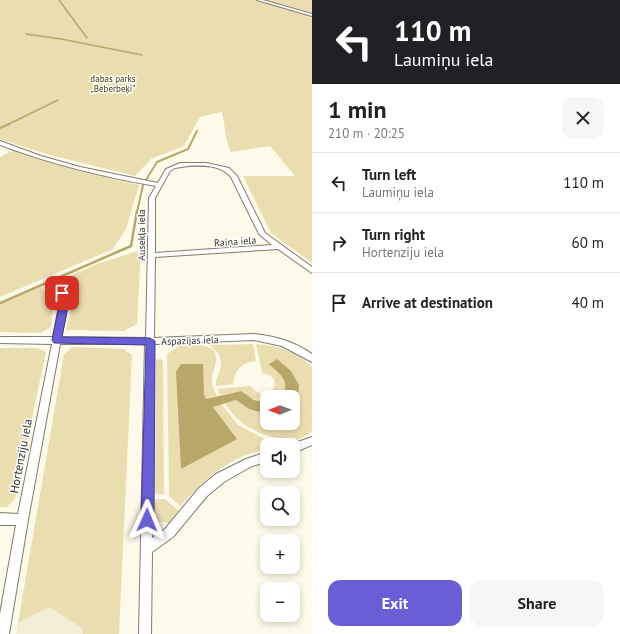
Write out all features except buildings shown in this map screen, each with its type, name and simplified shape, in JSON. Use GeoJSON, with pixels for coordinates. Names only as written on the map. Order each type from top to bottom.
{"type":"FeatureCollection","features":[{"type":"Feature","properties":{"kind":"street"},"geometry":{"type":"LineString","coordinates":[[259,0],[312,15]]}},
{"type":"Feature","properties":{"kind":"street"},"geometry":{"type":"LineString","coordinates":[[0,143],[36,156],[83,169],[159,185]]}},
{"type":"Feature","properties":{"kind":"street","name":"Ausekļa iela"},"geometry":{"type":"LineString","coordinates":[[150,341],[152,255],[151,205],[152,198],[168,170],[176,165],[209,164],[228,170],[234,176],[262,234],[279,247]]}},
{"type":"Feature","properties":{"kind":"street"},"geometry":{"type":"LineString","coordinates":[[279,247],[312,271]]}},
{"type":"Feature","properties":{"kind":"street","name":"Raiņa iela"},"geometry":{"type":"LineString","coordinates":[[152,255],[279,247]]}},
{"type":"Feature","properties":{"kind":"street","name":"Hortenziju iela"},"geometry":{"type":"LineString","coordinates":[[3,634],[22,520],[64,301],[62,293],[57,286]]}},
{"type":"Feature","properties":{"kind":"street","name":"Aspazijas iela"},"geometry":{"type":"LineString","coordinates":[[145,634],[150,341],[254,338],[270,339],[283,342],[300,350],[312,359]]}},
{"type":"Feature","properties":{"kind":"street"},"geometry":{"type":"LineString","coordinates":[[0,340],[150,341]]}},
{"type":"Feature","properties":{"kind":"street"},"geometry":{"type":"LineString","coordinates":[[300,445],[312,441]]}},
{"type":"Feature","properties":{"kind":"street"},"geometry":{"type":"LineString","coordinates":[[147,549],[169,533],[203,492],[220,478],[250,462],[260,459]]}},
{"type":"Feature","properties":{"kind":"street"},"geometry":{"type":"LineString","coordinates":[[0,519],[22,520]]}},
{"type":"Feature","properties":{"kind":"shaded area"},"geometry":{"type":"Polygon","coordinates":[[[277,359],[291,371],[299,385],[299,390],[284,390],[285,383],[283,379],[269,364],[277,359]]]}},
{"type":"Feature","properties":{"kind":"shaded area"},"geometry":{"type":"Polygon","coordinates":[[[181,364],[203,364],[204,395],[206,399],[241,391],[254,400],[260,401],[260,412],[249,409],[236,400],[213,407],[237,439],[181,469],[176,372],[181,364]]]}},
{"type":"Feature","properties":{"kind":"shaded area"},"geometry":{"type":"Polygon","coordinates":[[[49,607],[83,629],[83,634],[16,634],[18,623],[49,607]]]}},
{"type":"Feature","properties":{"kind":"green space","name":"dabas parks „Beberbeķi”"},"geometry":{"type":"Polygon","coordinates":[[[0,0],[312,0],[312,263],[271,233],[243,176],[295,176],[270,146],[231,152],[226,138],[222,112],[200,117],[184,146],[151,159],[135,176],[50,155],[0,139],[0,0]]]}},
{"type":"Feature","properties":{"kind":"green space"},"geometry":{"type":"Polygon","coordinates":[[[14,150],[80,171],[139,185],[126,229],[113,249],[0,297],[0,157],[14,150]]]}},
{"type":"Feature","properties":{"kind":"green space"},"geometry":{"type":"Polygon","coordinates":[[[141,250],[137,324],[124,331],[66,330],[76,289],[67,277],[97,264],[141,250]]]}},
{"type":"Feature","properties":{"kind":"green space"},"geometry":{"type":"Polygon","coordinates":[[[41,287],[53,304],[51,327],[41,333],[0,332],[0,304],[41,287]]]}},
{"type":"Feature","properties":{"kind":"green space"},"geometry":{"type":"Polygon","coordinates":[[[253,344],[256,361],[243,365],[237,371],[233,384],[216,386],[221,362],[219,355],[210,345],[253,344]]]}},
{"type":"Feature","properties":{"kind":"green space"},"geometry":{"type":"Polygon","coordinates":[[[256,344],[287,350],[300,357],[312,367],[312,431],[300,439],[277,438],[254,430],[241,422],[235,416],[225,403],[236,400],[249,409],[260,412],[260,430],[300,430],[299,385],[269,364],[280,375],[285,383],[284,390],[273,390],[275,385],[274,380],[270,376],[262,373],[256,344]]]}},
{"type":"Feature","properties":{"kind":"green space"},"geometry":{"type":"Polygon","coordinates":[[[202,345],[211,348],[215,352],[216,356],[212,381],[217,396],[206,399],[176,372],[237,439],[213,407],[221,404],[238,425],[263,438],[260,438],[260,451],[241,457],[221,468],[180,506],[169,496],[167,354],[179,346],[202,345]]]}},
{"type":"Feature","properties":{"kind":"green space"},"geometry":{"type":"Polygon","coordinates":[[[72,347],[123,349],[132,355],[119,634],[83,634],[83,629],[49,607],[18,623],[64,354],[72,347]]]}},
{"type":"Feature","properties":{"kind":"green space"},"geometry":{"type":"Polygon","coordinates":[[[0,348],[38,348],[46,352],[15,499],[7,507],[0,507],[0,348]]]}},
{"type":"Feature","properties":{"kind":"green space"},"geometry":{"type":"Polygon","coordinates":[[[156,359],[163,360],[164,494],[155,494],[156,359]]]}},
{"type":"Feature","properties":{"kind":"green space"},"geometry":{"type":"Polygon","coordinates":[[[251,386],[260,393],[260,401],[241,391],[220,395],[217,389],[251,386]]]}},
{"type":"Feature","properties":{"kind":"green space"},"geometry":{"type":"Polygon","coordinates":[[[155,499],[165,499],[179,511],[169,523],[160,522],[156,517],[155,499]]]}},
{"type":"Feature","properties":{"kind":"waterway"},"geometry":{"type":"LineString","coordinates":[[59,0],[87,38]]}},
{"type":"Feature","properties":{"kind":"waterway"},"geometry":{"type":"LineString","coordinates":[[26,34],[61,39],[142,55]]}},
{"type":"Feature","properties":{"kind":"waterway"},"geometry":{"type":"LineString","coordinates":[[7,125],[58,100]]}},
{"type":"Feature","properties":{"kind":"waterway"},"geometry":{"type":"LineString","coordinates":[[0,128],[9,124]]}},
{"type":"Feature","properties":{"kind":"waterway"},"geometry":{"type":"LineString","coordinates":[[146,180],[157,162],[188,149],[197,131]]}},
{"type":"Feature","properties":{"kind":"waterway"},"geometry":{"type":"LineString","coordinates":[[137,212],[143,185]]}},
{"type":"Feature","properties":{"kind":"waterway"},"geometry":{"type":"LineString","coordinates":[[0,303],[131,246],[137,211]]}},
{"type":"Feature","properties":{"kind":"route"},"geometry":{"type":"LineString","coordinates":[[62,293],[64,301],[57,340],[150,341],[147,520]]}}]}
